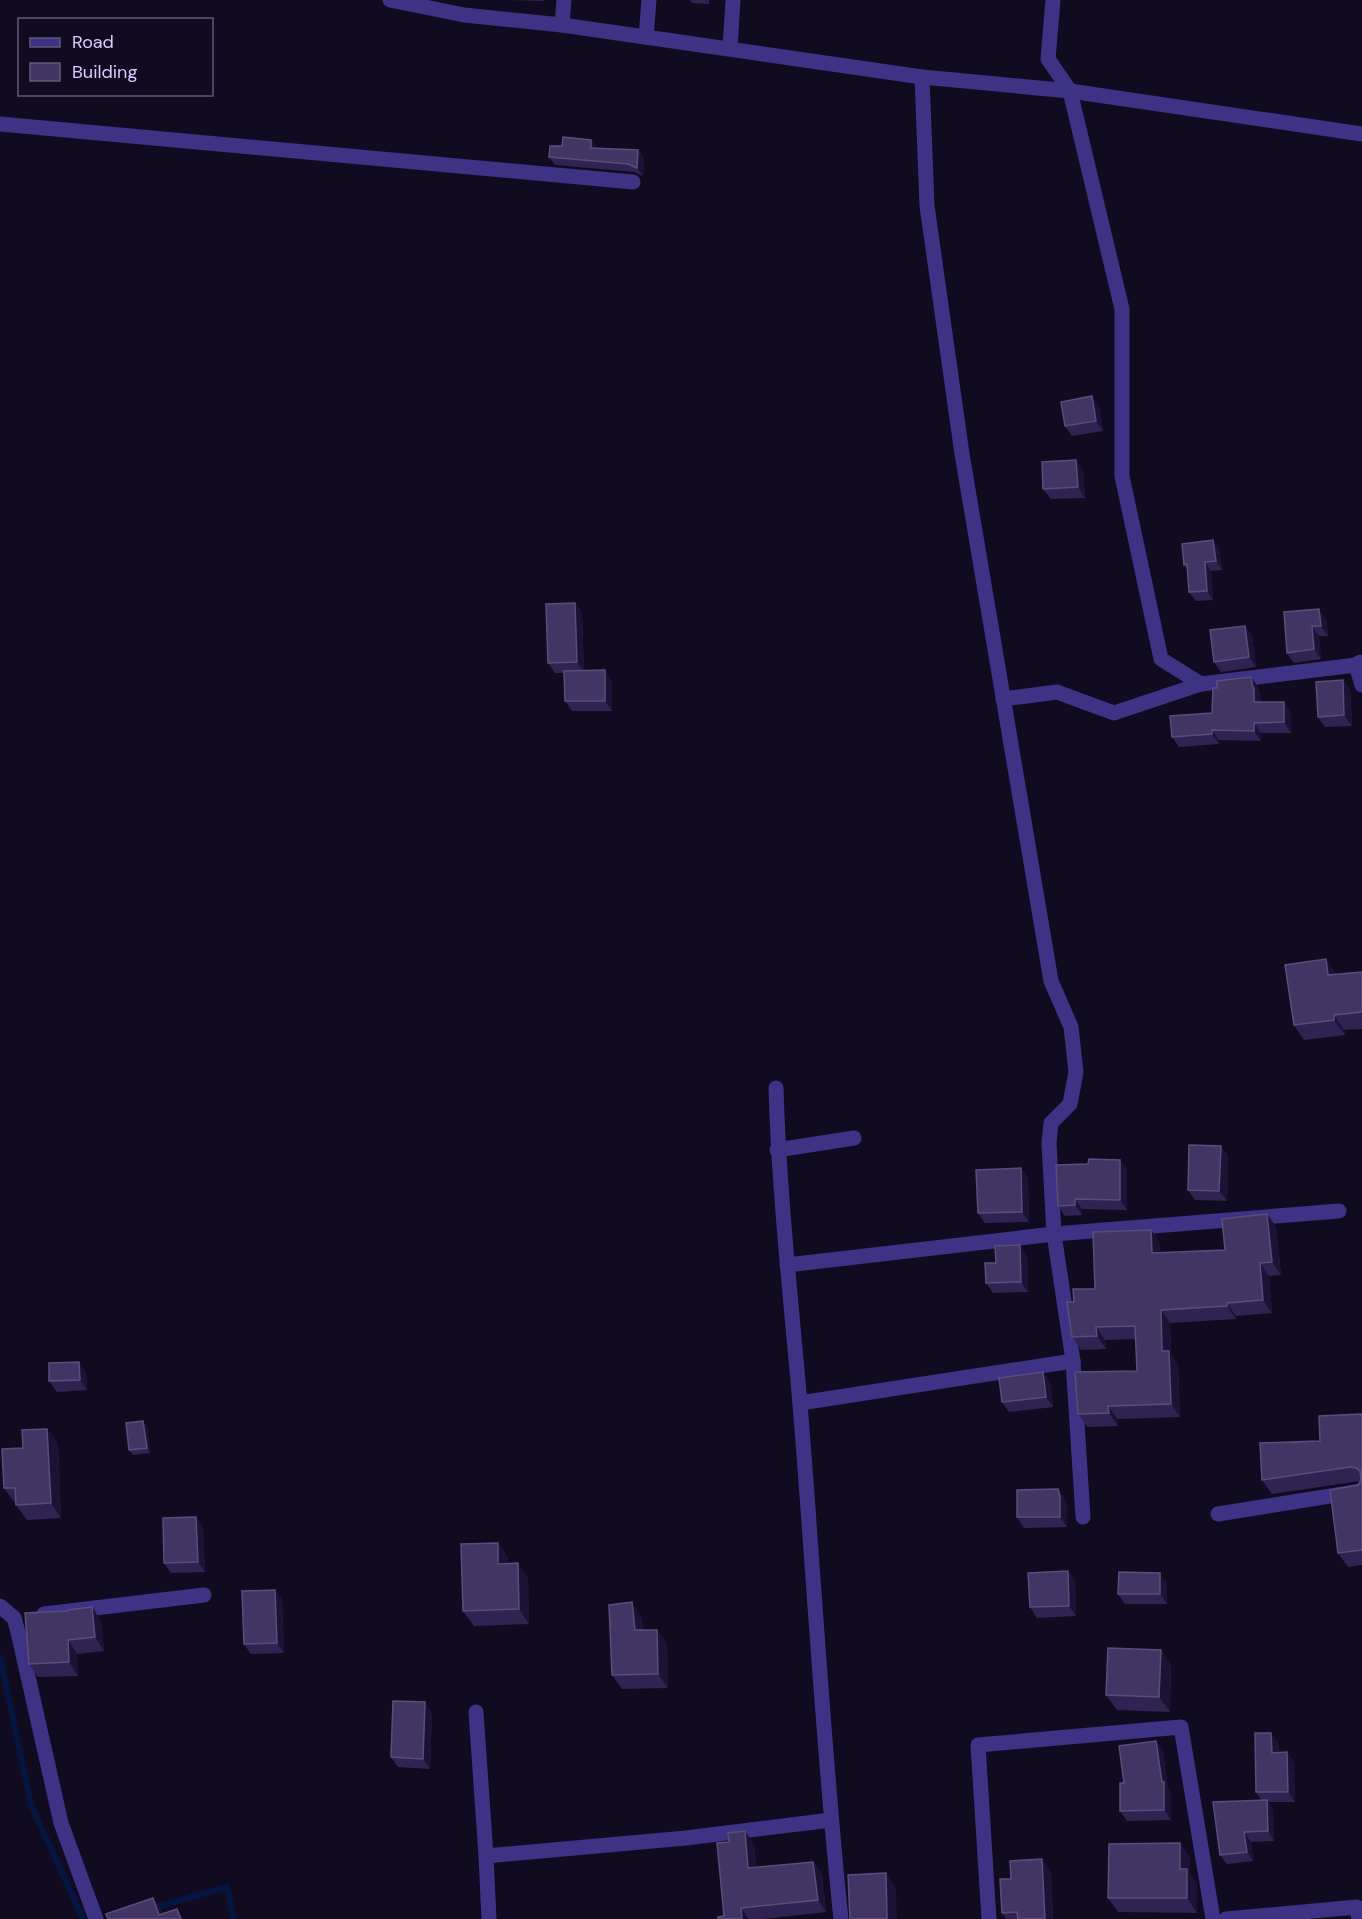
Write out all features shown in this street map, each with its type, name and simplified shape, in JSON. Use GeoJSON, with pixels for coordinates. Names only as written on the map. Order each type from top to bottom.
{"type":"FeatureCollection","features":[{"type":"Feature","properties":{"kind":"street"},"geometry":{"type":"LineString","coordinates":[[390,0],[465,8],[562,25],[922,77],[1070,91],[1362,134]]}},
{"type":"Feature","properties":{"kind":"street"},"geometry":{"type":"LineString","coordinates":[[562,25],[564,0]]}},
{"type":"Feature","properties":{"kind":"street"},"geometry":{"type":"LineString","coordinates":[[646,37],[648,0]]}},
{"type":"Feature","properties":{"kind":"street"},"geometry":{"type":"LineString","coordinates":[[729,49],[733,0]]}},
{"type":"Feature","properties":{"kind":"street"},"geometry":{"type":"LineString","coordinates":[[1053,0],[1048,58],[1070,91],[1122,309],[1122,476],[1161,659],[1201,684]]}},
{"type":"Feature","properties":{"kind":"street"},"geometry":{"type":"LineString","coordinates":[[922,77],[927,206],[962,454],[1050,981],[1071,1027],[1076,1072],[1070,1104],[1051,1123],[1049,1143],[1054,1234],[1072,1361],[1083,1517]]}},
{"type":"Feature","properties":{"kind":"street"},"geometry":{"type":"LineString","coordinates":[[0,124],[633,182]]}},
{"type":"Feature","properties":{"kind":"street"},"geometry":{"type":"LineString","coordinates":[[1003,699],[1057,692],[1114,713],[1201,684],[1360,665],[1362,684]]}},
{"type":"Feature","properties":{"kind":"street"},"geometry":{"type":"LineString","coordinates":[[776,1088],[777,1150],[800,1403],[831,1820],[841,1919]]}},
{"type":"Feature","properties":{"kind":"street"},"geometry":{"type":"LineString","coordinates":[[777,1150],[854,1138]]}},
{"type":"Feature","properties":{"kind":"street"},"geometry":{"type":"LineString","coordinates":[[787,1265],[1054,1234],[1339,1211]]}},
{"type":"Feature","properties":{"kind":"street"},"geometry":{"type":"LineString","coordinates":[[800,1403],[1072,1361]]}},
{"type":"Feature","properties":{"kind":"street"},"geometry":{"type":"LineString","coordinates":[[1218,1514],[1362,1491]]}},
{"type":"Feature","properties":{"kind":"street"},"geometry":{"type":"LineString","coordinates":[[95,1917],[61,1823],[5,1610],[204,1595]]}},
{"type":"Feature","properties":{"kind":"street"},"geometry":{"type":"LineString","coordinates":[[476,1712],[489,1919]]}},
{"type":"Feature","properties":{"kind":"street"},"geometry":{"type":"LineString","coordinates":[[989,1919],[978,1745],[1181,1727],[1213,1919]]}},
{"type":"Feature","properties":{"kind":"street"},"geometry":{"type":"LineString","coordinates":[[486,1856],[686,1838],[831,1820]]}},
{"type":"Feature","properties":{"kind":"street"},"geometry":{"type":"LineString","coordinates":[[1226,1919],[1357,1907],[1359,1919]]}},
{"type":"Feature","properties":{"kind":"building"},"geometry":{"type":"Polygon","coordinates":[[[563,137],[591,140],[591,148],[638,150],[637,168],[628,164],[549,157],[550,146],[562,146],[563,137]]]}},
{"type":"Feature","properties":{"kind":"building"},"geometry":{"type":"Polygon","coordinates":[[[1092,396],[1096,421],[1065,426],[1061,402],[1092,396]]]}},
{"type":"Feature","properties":{"kind":"building"},"geometry":{"type":"Polygon","coordinates":[[[1076,460],[1078,487],[1043,489],[1042,462],[1076,460]]]}},
{"type":"Feature","properties":{"kind":"building"},"geometry":{"type":"Polygon","coordinates":[[[1213,540],[1216,561],[1205,562],[1207,591],[1189,592],[1187,564],[1184,565],[1182,544],[1213,540]]]}},
{"type":"Feature","properties":{"kind":"building"},"geometry":{"type":"Polygon","coordinates":[[[575,603],[577,662],[548,663],[546,604],[575,603]]]}},
{"type":"Feature","properties":{"kind":"building"},"geometry":{"type":"Polygon","coordinates":[[[1319,609],[1321,626],[1312,626],[1314,649],[1287,653],[1284,612],[1319,609]]]}},
{"type":"Feature","properties":{"kind":"building"},"geometry":{"type":"Polygon","coordinates":[[[1245,626],[1249,657],[1214,662],[1210,630],[1245,626]]]}},
{"type":"Feature","properties":{"kind":"building"},"geometry":{"type":"Polygon","coordinates":[[[605,670],[605,701],[565,701],[564,671],[605,670]]]}},
{"type":"Feature","properties":{"kind":"building"},"geometry":{"type":"Polygon","coordinates":[[[1251,677],[1254,702],[1284,702],[1284,722],[1254,723],[1254,731],[1212,730],[1212,734],[1172,737],[1170,716],[1212,713],[1213,688],[1217,688],[1217,681],[1251,677]]]}},
{"type":"Feature","properties":{"kind":"building"},"geometry":{"type":"Polygon","coordinates":[[[1343,680],[1344,715],[1318,717],[1316,682],[1343,680]]]}},
{"type":"Feature","properties":{"kind":"building"},"geometry":{"type":"Polygon","coordinates":[[[1326,959],[1328,975],[1362,972],[1362,1012],[1334,1015],[1334,1020],[1294,1025],[1285,965],[1326,959]]]}},
{"type":"Feature","properties":{"kind":"building"},"geometry":{"type":"Polygon","coordinates":[[[1189,1145],[1221,1146],[1219,1191],[1188,1190],[1189,1145]]]}},
{"type":"Feature","properties":{"kind":"building"},"geometry":{"type":"Polygon","coordinates":[[[1089,1159],[1120,1160],[1120,1200],[1075,1199],[1075,1205],[1058,1206],[1056,1165],[1088,1164],[1089,1159]]]}},
{"type":"Feature","properties":{"kind":"building"},"geometry":{"type":"Polygon","coordinates":[[[1021,1168],[1022,1212],[978,1213],[976,1170],[1021,1168]]]}},
{"type":"Feature","properties":{"kind":"building"},"geometry":{"type":"Polygon","coordinates":[[[1267,1214],[1272,1262],[1260,1263],[1263,1300],[1227,1303],[1227,1306],[1161,1310],[1162,1351],[1169,1351],[1171,1404],[1108,1406],[1109,1413],[1078,1414],[1075,1372],[1137,1371],[1135,1326],[1096,1327],[1097,1336],[1072,1337],[1067,1302],[1074,1302],[1073,1289],[1095,1289],[1093,1232],[1151,1230],[1152,1253],[1225,1250],[1222,1219],[1267,1214]]]}},
{"type":"Feature","properties":{"kind":"building"},"geometry":{"type":"Polygon","coordinates":[[[1020,1245],[1021,1282],[986,1283],[985,1263],[996,1263],[995,1246],[1020,1245]]]}},
{"type":"Feature","properties":{"kind":"building"},"geometry":{"type":"Polygon","coordinates":[[[79,1362],[80,1380],[49,1381],[49,1363],[79,1362]]]}},
{"type":"Feature","properties":{"kind":"building"},"geometry":{"type":"Polygon","coordinates":[[[1043,1372],[1046,1397],[1002,1402],[999,1378],[1043,1372]]]}},
{"type":"Feature","properties":{"kind":"building"},"geometry":{"type":"Polygon","coordinates":[[[1362,1414],[1362,1550],[1338,1553],[1330,1490],[1358,1485],[1361,1480],[1360,1471],[1350,1467],[1262,1480],[1260,1443],[1320,1441],[1319,1416],[1362,1414]]]}},
{"type":"Feature","properties":{"kind":"building"},"geometry":{"type":"Polygon","coordinates":[[[143,1421],[147,1448],[129,1450],[126,1423],[143,1421]]]}},
{"type":"Feature","properties":{"kind":"building"},"geometry":{"type":"Polygon","coordinates":[[[47,1429],[51,1503],[16,1505],[15,1488],[4,1488],[2,1449],[23,1448],[22,1430],[47,1429]]]}},
{"type":"Feature","properties":{"kind":"building"},"geometry":{"type":"Polygon","coordinates":[[[1058,1489],[1060,1517],[1017,1517],[1017,1490],[1058,1489]]]}},
{"type":"Feature","properties":{"kind":"building"},"geometry":{"type":"Polygon","coordinates":[[[196,1517],[198,1562],[164,1563],[163,1518],[196,1517]]]}},
{"type":"Feature","properties":{"kind":"building"},"geometry":{"type":"Polygon","coordinates":[[[498,1543],[498,1564],[518,1563],[519,1609],[463,1611],[461,1544],[498,1543]]]}},
{"type":"Feature","properties":{"kind":"building"},"geometry":{"type":"Polygon","coordinates":[[[1068,1571],[1069,1606],[1030,1607],[1028,1573],[1068,1571]]]}},
{"type":"Feature","properties":{"kind":"building"},"geometry":{"type":"Polygon","coordinates":[[[1119,1572],[1160,1573],[1160,1594],[1118,1594],[1119,1572]]]}},
{"type":"Feature","properties":{"kind":"building"},"geometry":{"type":"Polygon","coordinates":[[[275,1590],[277,1643],[244,1644],[242,1591],[275,1590]]]}},
{"type":"Feature","properties":{"kind":"building"},"geometry":{"type":"Polygon","coordinates":[[[632,1602],[635,1630],[657,1630],[658,1674],[612,1675],[609,1605],[632,1602]]]}},
{"type":"Feature","properties":{"kind":"building"},"geometry":{"type":"Polygon","coordinates":[[[92,1607],[95,1637],[68,1640],[69,1662],[29,1664],[25,1613],[92,1607]]]}},
{"type":"Feature","properties":{"kind":"building"},"geometry":{"type":"Polygon","coordinates":[[[1108,1648],[1161,1650],[1159,1697],[1106,1695],[1108,1648]]]}},
{"type":"Feature","properties":{"kind":"building"},"geometry":{"type":"Polygon","coordinates":[[[393,1701],[425,1702],[423,1759],[391,1757],[393,1701]]]}},
{"type":"Feature","properties":{"kind":"building"},"geometry":{"type":"Polygon","coordinates":[[[1255,1733],[1271,1733],[1272,1753],[1287,1752],[1288,1792],[1256,1792],[1255,1733]]]}},
{"type":"Feature","properties":{"kind":"building"},"geometry":{"type":"Polygon","coordinates":[[[1156,1741],[1162,1782],[1164,1782],[1164,1810],[1120,1811],[1120,1783],[1124,1783],[1119,1746],[1156,1741]]]}},
{"type":"Feature","properties":{"kind":"building"},"geometry":{"type":"Polygon","coordinates":[[[1267,1800],[1268,1831],[1244,1832],[1247,1852],[1220,1855],[1213,1802],[1267,1800]]]}},
{"type":"Feature","properties":{"kind":"building"},"geometry":{"type":"Polygon","coordinates":[[[745,1831],[748,1868],[813,1862],[818,1900],[741,1908],[742,1919],[718,1919],[724,1916],[717,1843],[729,1842],[728,1833],[745,1831]]]}},
{"type":"Feature","properties":{"kind":"building"},"geometry":{"type":"Polygon","coordinates":[[[1180,1843],[1180,1869],[1187,1869],[1187,1898],[1108,1898],[1109,1844],[1180,1843]]]}},
{"type":"Feature","properties":{"kind":"building"},"geometry":{"type":"Polygon","coordinates":[[[1042,1859],[1045,1919],[1018,1919],[1017,1912],[1002,1913],[1000,1879],[1011,1879],[1010,1861],[1042,1859]]]}},
{"type":"Feature","properties":{"kind":"building"},"geometry":{"type":"Polygon","coordinates":[[[886,1873],[887,1919],[850,1919],[848,1875],[886,1873]]]}},
{"type":"Feature","properties":{"kind":"building"},"geometry":{"type":"Polygon","coordinates":[[[153,1898],[159,1915],[177,1909],[181,1919],[108,1919],[106,1914],[153,1898]]]}},
{"type":"Feature","properties":{"kind":"waterway"},"geometry":{"type":"LineString","coordinates":[[0,1657],[31,1805],[83,1919]]}},
{"type":"Feature","properties":{"kind":"waterway"},"geometry":{"type":"LineString","coordinates":[[153,1908],[227,1887],[234,1919]]}}]}
